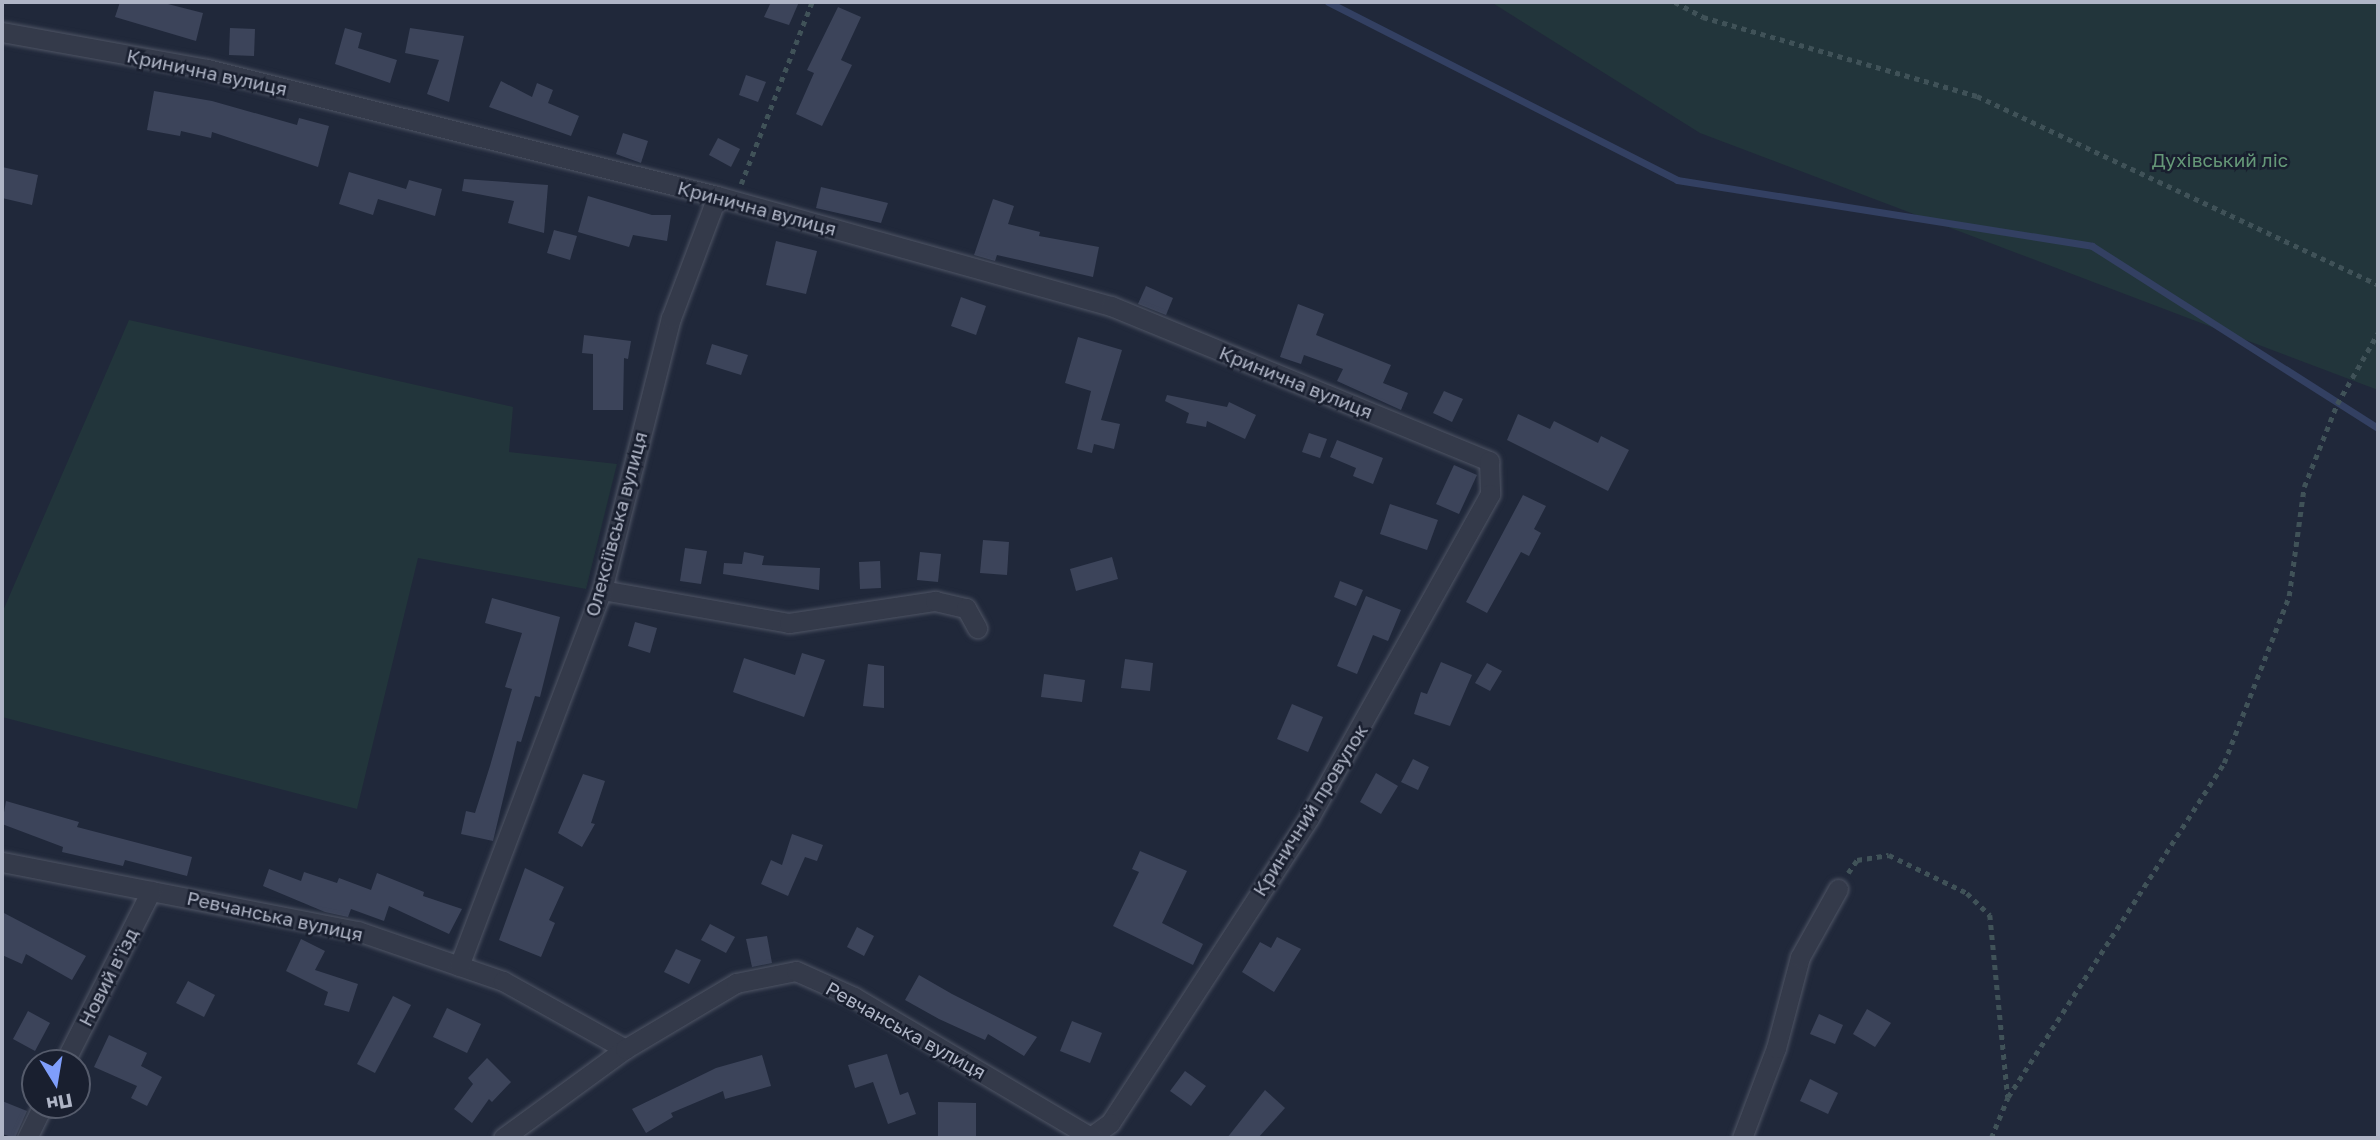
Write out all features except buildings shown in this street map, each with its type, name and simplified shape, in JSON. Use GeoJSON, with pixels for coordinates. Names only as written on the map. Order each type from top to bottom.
{"type":"FeatureCollection","features":[{"type":"Feature","properties":{"kind":"street","name":"Кринична вулиця"},"geometry":{"type":"LineString","coordinates":[[2,32],[207,69],[726,198],[1111,306],[1489,461]]}},
{"type":"Feature","properties":{"kind":"street","name":"Олексіївська вулиця"},"geometry":{"type":"LineString","coordinates":[[459,966],[602,590],[671,318],[726,198]]}},
{"type":"Feature","properties":{"kind":"street","name":"Криничний провулок"},"geometry":{"type":"LineString","coordinates":[[1090,1138],[1111,1123],[1309,818],[1490,494],[1489,461]]}},
{"type":"Feature","properties":{"kind":"street"},"geometry":{"type":"LineString","coordinates":[[602,590],[789,623],[935,601],[966,608],[978,628]]}},
{"type":"Feature","properties":{"kind":"street","name":"Ревчанська вулиця"},"geometry":{"type":"LineString","coordinates":[[2,862],[358,931],[503,981],[625,1049],[736,983],[796,971],[854,997],[1090,1138]]}},
{"type":"Feature","properties":{"kind":"street"},"geometry":{"type":"LineString","coordinates":[[1742,1138],[1776,1048],[1800,957],[1838,888]]}},
{"type":"Feature","properties":{"kind":"street","name":"Новий в'їзд"},"geometry":{"type":"LineString","coordinates":[[71,1049],[151,891]]}},
{"type":"Feature","properties":{"kind":"street"},"geometry":{"type":"LineString","coordinates":[[503,1138],[625,1049]]}},
{"type":"Feature","properties":{"kind":"street"},"geometry":{"type":"LineString","coordinates":[[27,1138],[36,1119]]}},
{"type":"Feature","properties":{"kind":"path"},"geometry":{"type":"LineString","coordinates":[[726,198],[812,2]]}},
{"type":"Feature","properties":{"kind":"path"},"geometry":{"type":"LineString","coordinates":[[1675,2],[1703,17],[1977,96],[2378,285]]}},
{"type":"Feature","properties":{"kind":"path"},"geometry":{"type":"LineString","coordinates":[[1991,1138],[2008,1097],[2224,764],[2290,596],[2304,487],[2337,404],[2378,333]]}},
{"type":"Feature","properties":{"kind":"path"},"geometry":{"type":"LineString","coordinates":[[1838,888],[1857,859],[1889,855],[1967,893],[1990,915],[2008,1097]]}},
{"type":"Feature","properties":{"kind":"green space","name":"Духівський ліс"},"geometry":{"type":"Polygon","coordinates":[[[1491,2],[2378,2],[2378,390],[1700,133],[1491,2]]]}},
{"type":"Feature","properties":{"kind":"green space"},"geometry":{"type":"Polygon","coordinates":[[[129,320],[513,407],[509,452],[617,464],[586,589],[418,558],[357,809],[2,717],[2,613],[129,320]]]}},
{"type":"Feature","properties":{"kind":"waterway"},"geometry":{"type":"LineString","coordinates":[[1328,2],[1677,180],[2092,246],[2378,428]]}}]}
